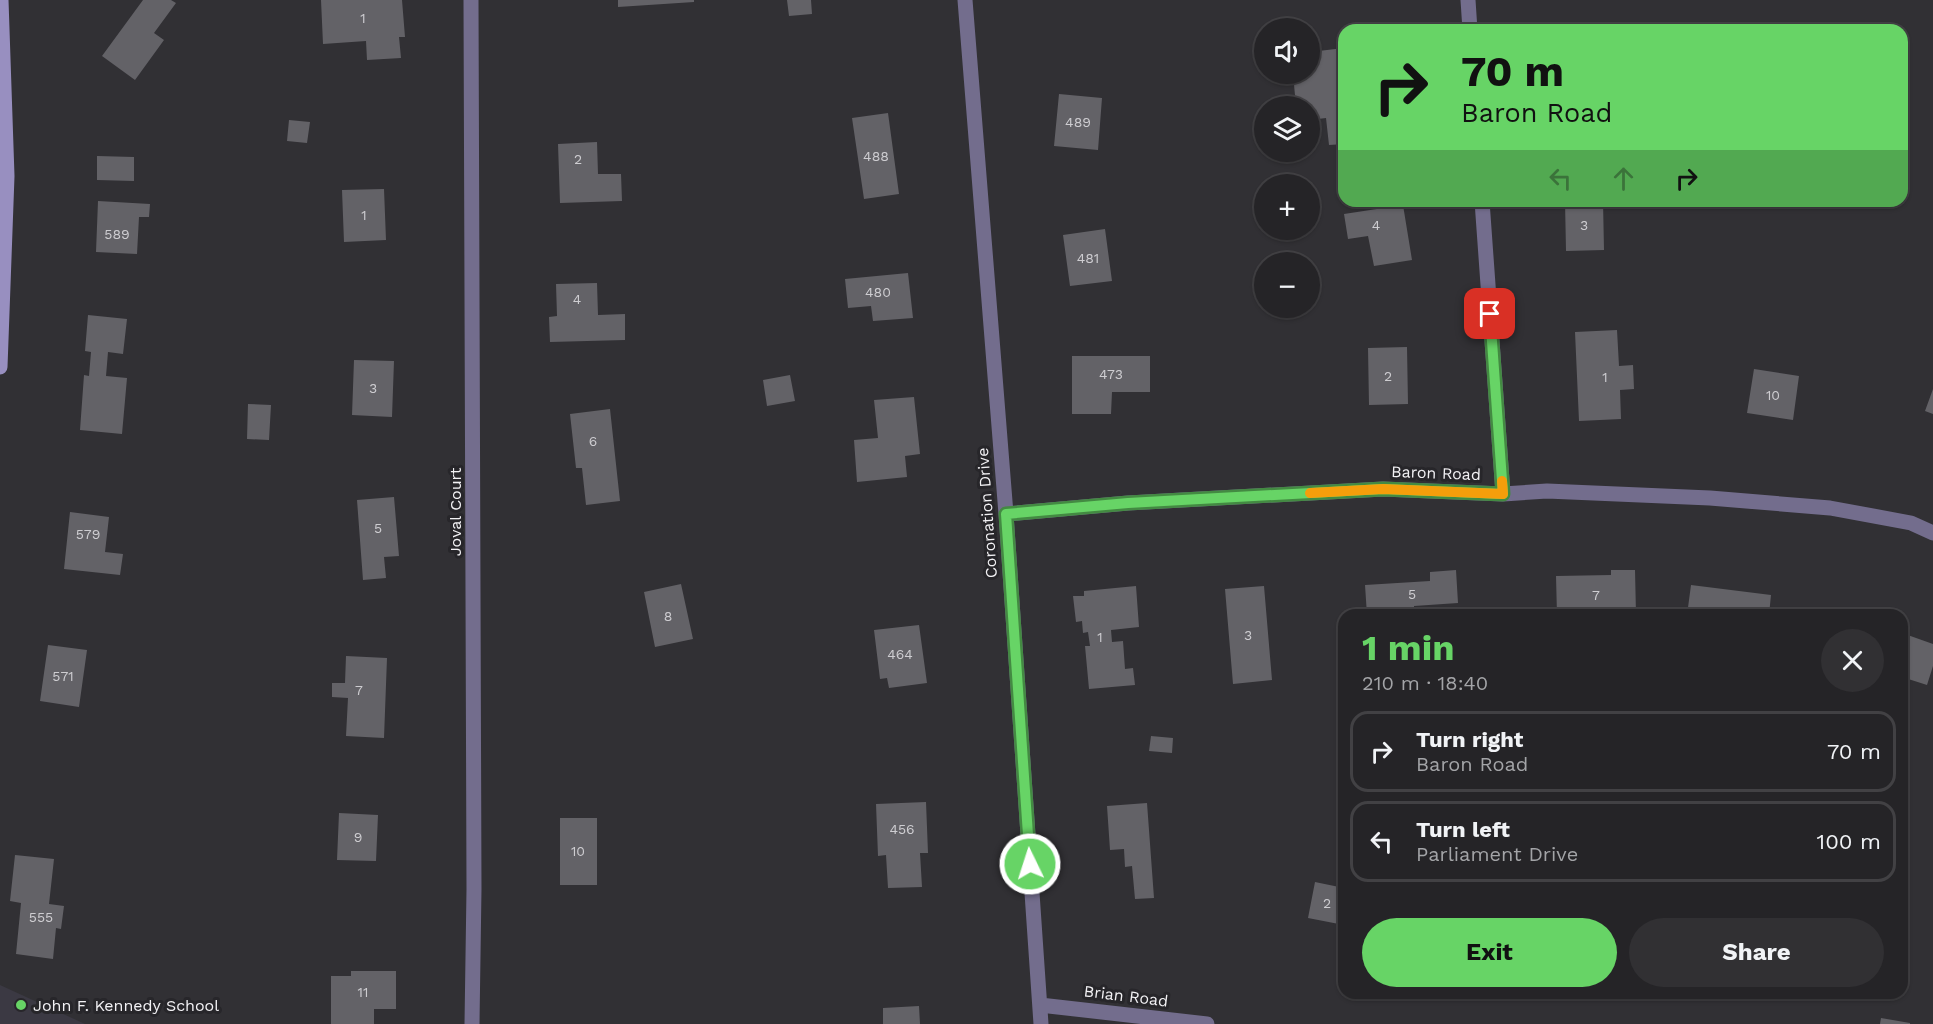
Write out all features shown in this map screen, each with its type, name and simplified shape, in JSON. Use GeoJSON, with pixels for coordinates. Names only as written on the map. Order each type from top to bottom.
{"type":"FeatureCollection","features":[{"type":"Feature","properties":{"kind":"main road"},"geometry":{"type":"LineString","coordinates":[[0,367],[3,175],[1,0]]}},
{"type":"Feature","properties":{"kind":"street","name":"Joval Court"},"geometry":{"type":"LineString","coordinates":[[471,0],[474,865],[472,1024]]}},
{"type":"Feature","properties":{"kind":"street","name":"Coronation Drive"},"geometry":{"type":"LineString","coordinates":[[965,0],[1006,514],[1041,1024]]}},
{"type":"Feature","properties":{"kind":"street"},"geometry":{"type":"LineString","coordinates":[[1468,0],[1470,24]]}},
{"type":"Feature","properties":{"kind":"street"},"geometry":{"type":"LineString","coordinates":[[1482,207],[1503,494]]}},
{"type":"Feature","properties":{"kind":"street","name":"Baron Road"},"geometry":{"type":"LineString","coordinates":[[1006,514],[1128,503],[1383,489],[1503,494],[1547,491],[1710,498],[1823,508],[1911,523],[1933,533]]}},
{"type":"Feature","properties":{"kind":"street","name":"Brian Road"},"geometry":{"type":"LineString","coordinates":[[1040,1005],[1208,1024]]}},
{"type":"Feature","properties":{"kind":"shaded area","name":"John F. Kennedy School"},"geometry":{"type":"Polygon","coordinates":[[[0,985],[85,1024],[0,1024],[0,985]]]}},
{"type":"Feature","properties":{"kind":"building"},"geometry":{"type":"Polygon","coordinates":[[[143,0],[171,0],[176,3],[154,33],[164,40],[135,80],[102,56],[143,0]]]}},
{"type":"Feature","properties":{"kind":"building"},"geometry":{"type":"Polygon","coordinates":[[[321,0],[402,0],[405,37],[399,37],[401,58],[367,60],[366,41],[323,44],[321,0]]]}},
{"type":"Feature","properties":{"kind":"building"},"geometry":{"type":"Polygon","coordinates":[[[618,0],[694,0],[694,2],[618,7],[618,0]]]}},
{"type":"Feature","properties":{"kind":"building"},"geometry":{"type":"Polygon","coordinates":[[[787,0],[811,0],[812,14],[789,16],[787,0]]]}},
{"type":"Feature","properties":{"kind":"building"},"geometry":{"type":"Polygon","coordinates":[[[1338,49],[1338,144],[1329,145],[1326,118],[1320,119],[1320,96],[1295,96],[1294,84],[1320,84],[1320,51],[1338,49]]]}},
{"type":"Feature","properties":{"kind":"building"},"geometry":{"type":"Polygon","coordinates":[[[1059,94],[1102,98],[1098,150],[1054,146],[1059,94]]]}},
{"type":"Feature","properties":{"kind":"building"},"geometry":{"type":"Polygon","coordinates":[[[888,113],[899,194],[864,199],[852,118],[888,113]]]}},
{"type":"Feature","properties":{"kind":"building"},"geometry":{"type":"Polygon","coordinates":[[[289,120],[310,122],[307,143],[287,141],[289,120]]]}},
{"type":"Feature","properties":{"kind":"building"},"geometry":{"type":"Polygon","coordinates":[[[597,142],[598,174],[621,174],[622,201],[560,203],[558,144],[597,142]]]}},
{"type":"Feature","properties":{"kind":"building"},"geometry":{"type":"Polygon","coordinates":[[[97,156],[134,157],[134,181],[97,180],[97,156]]]}},
{"type":"Feature","properties":{"kind":"building"},"geometry":{"type":"Polygon","coordinates":[[[384,189],[386,240],[344,242],[342,190],[384,189]]]}},
{"type":"Feature","properties":{"kind":"building"},"geometry":{"type":"Polygon","coordinates":[[[98,201],[150,204],[149,217],[139,217],[137,254],[96,252],[98,201]]]}},
{"type":"Feature","properties":{"kind":"building"},"geometry":{"type":"Polygon","coordinates":[[[1403,207],[1412,260],[1374,266],[1368,236],[1348,239],[1344,214],[1403,207]]]}},
{"type":"Feature","properties":{"kind":"building"},"geometry":{"type":"Polygon","coordinates":[[[1565,207],[1603,207],[1604,250],[1566,251],[1565,207]]]}},
{"type":"Feature","properties":{"kind":"building"},"geometry":{"type":"Polygon","coordinates":[[[1105,229],[1112,281],[1070,286],[1063,235],[1105,229]]]}},
{"type":"Feature","properties":{"kind":"building"},"geometry":{"type":"Polygon","coordinates":[[[908,273],[913,318],[873,321],[871,306],[848,308],[845,279],[908,273]]]}},
{"type":"Feature","properties":{"kind":"building"},"geometry":{"type":"Polygon","coordinates":[[[597,283],[598,315],[625,314],[625,340],[550,342],[549,317],[557,316],[556,284],[597,283]]]}},
{"type":"Feature","properties":{"kind":"building"},"geometry":{"type":"Polygon","coordinates":[[[88,315],[127,319],[123,354],[108,352],[106,376],[127,378],[122,434],[80,430],[84,375],[89,376],[91,352],[85,351],[88,315]]]}},
{"type":"Feature","properties":{"kind":"building"},"geometry":{"type":"Polygon","coordinates":[[[1617,330],[1619,366],[1633,365],[1634,389],[1620,390],[1621,419],[1579,421],[1575,332],[1617,330]]]}},
{"type":"Feature","properties":{"kind":"building"},"geometry":{"type":"Polygon","coordinates":[[[1407,347],[1408,404],[1369,405],[1368,348],[1407,347]]]}},
{"type":"Feature","properties":{"kind":"building"},"geometry":{"type":"Polygon","coordinates":[[[1072,356],[1150,356],[1150,392],[1112,392],[1111,414],[1072,414],[1072,356]]]}},
{"type":"Feature","properties":{"kind":"building"},"geometry":{"type":"Polygon","coordinates":[[[354,360],[394,361],[392,417],[352,415],[354,360]]]}},
{"type":"Feature","properties":{"kind":"building"},"geometry":{"type":"Polygon","coordinates":[[[1754,369],[1799,376],[1793,420],[1747,413],[1754,369]]]}},
{"type":"Feature","properties":{"kind":"building"},"geometry":{"type":"Polygon","coordinates":[[[790,375],[795,401],[767,406],[763,380],[790,375]]]}},
{"type":"Feature","properties":{"kind":"building"},"geometry":{"type":"Polygon","coordinates":[[[1933,389],[1933,414],[1925,411],[1933,389]]]}},
{"type":"Feature","properties":{"kind":"building"},"geometry":{"type":"Polygon","coordinates":[[[914,397],[920,454],[905,456],[907,477],[857,482],[854,440],[878,438],[874,400],[914,397]]]}},
{"type":"Feature","properties":{"kind":"building"},"geometry":{"type":"Polygon","coordinates":[[[248,404],[271,405],[269,440],[247,439],[248,404]]]}},
{"type":"Feature","properties":{"kind":"building"},"geometry":{"type":"Polygon","coordinates":[[[610,409],[620,501],[586,505],[582,468],[576,468],[570,414],[610,409]]]}},
{"type":"Feature","properties":{"kind":"building"},"geometry":{"type":"Polygon","coordinates":[[[394,497],[399,556],[384,557],[386,578],[363,580],[357,500],[394,497]]]}},
{"type":"Feature","properties":{"kind":"building"},"geometry":{"type":"Polygon","coordinates":[[[70,512],[109,517],[105,552],[123,554],[120,575],[64,569],[70,512]]]}},
{"type":"Feature","properties":{"kind":"building"},"geometry":{"type":"Polygon","coordinates":[[[1456,570],[1458,603],[1414,606],[1414,609],[1367,609],[1365,585],[1430,581],[1430,572],[1456,570]]]}},
{"type":"Feature","properties":{"kind":"building"},"geometry":{"type":"Polygon","coordinates":[[[1611,570],[1635,570],[1636,609],[1557,609],[1556,576],[1611,575],[1611,570]]]}},
{"type":"Feature","properties":{"kind":"building"},"geometry":{"type":"Polygon","coordinates":[[[681,584],[693,639],[655,647],[644,592],[681,584]]]}},
{"type":"Feature","properties":{"kind":"building"},"geometry":{"type":"Polygon","coordinates":[[[1691,585],[1771,595],[1770,609],[1688,609],[1691,585]]]}},
{"type":"Feature","properties":{"kind":"building"},"geometry":{"type":"Polygon","coordinates":[[[1136,586],[1139,627],[1111,630],[1112,642],[1123,641],[1125,669],[1133,668],[1135,685],[1089,689],[1085,646],[1090,646],[1088,632],[1083,633],[1082,621],[1076,622],[1073,596],[1084,596],[1084,591],[1136,586]]]}},
{"type":"Feature","properties":{"kind":"building"},"geometry":{"type":"Polygon","coordinates":[[[1264,586],[1272,680],[1233,684],[1225,589],[1264,586]]]}},
{"type":"Feature","properties":{"kind":"building"},"geometry":{"type":"Polygon","coordinates":[[[919,625],[927,683],[889,688],[887,678],[880,679],[874,630],[919,625]]]}},
{"type":"Feature","properties":{"kind":"building"},"geometry":{"type":"Polygon","coordinates":[[[1908,635],[1933,644],[1933,666],[1927,685],[1908,679],[1908,635]]]}},
{"type":"Feature","properties":{"kind":"building"},"geometry":{"type":"Polygon","coordinates":[[[48,645],[87,650],[79,707],[40,701],[48,645]]]}},
{"type":"Feature","properties":{"kind":"building"},"geometry":{"type":"Polygon","coordinates":[[[346,656],[387,658],[384,738],[346,736],[348,698],[332,697],[332,683],[345,683],[346,656]]]}},
{"type":"Feature","properties":{"kind":"building"},"geometry":{"type":"Polygon","coordinates":[[[1151,736],[1173,738],[1172,753],[1149,751],[1151,736]]]}},
{"type":"Feature","properties":{"kind":"building"},"geometry":{"type":"Polygon","coordinates":[[[926,802],[928,853],[920,853],[922,887],[888,888],[886,855],[878,856],[876,804],[926,802]]]}},
{"type":"Feature","properties":{"kind":"building"},"geometry":{"type":"Polygon","coordinates":[[[1147,803],[1154,898],[1135,899],[1132,866],[1125,867],[1124,849],[1110,850],[1107,806],[1147,803]]]}},
{"type":"Feature","properties":{"kind":"building"},"geometry":{"type":"Polygon","coordinates":[[[339,813],[378,815],[376,861],[337,860],[339,813]]]}},
{"type":"Feature","properties":{"kind":"building"},"geometry":{"type":"Polygon","coordinates":[[[560,818],[597,818],[597,885],[560,885],[560,818]]]}},
{"type":"Feature","properties":{"kind":"building"},"geometry":{"type":"Polygon","coordinates":[[[15,855],[54,859],[49,904],[64,906],[61,929],[56,928],[53,959],[16,954],[21,903],[10,901],[15,855]]]}},
{"type":"Feature","properties":{"kind":"building"},"geometry":{"type":"Polygon","coordinates":[[[1315,882],[1338,887],[1338,924],[1308,918],[1315,882]]]}},
{"type":"Feature","properties":{"kind":"building"},"geometry":{"type":"Polygon","coordinates":[[[351,971],[396,971],[396,1009],[374,1009],[374,1024],[331,1024],[331,976],[351,976],[351,971]]]}},
{"type":"Feature","properties":{"kind":"building"},"geometry":{"type":"Polygon","coordinates":[[[919,1006],[920,1024],[883,1024],[883,1008],[919,1006]]]}},
{"type":"Feature","properties":{"kind":"building"},"geometry":{"type":"Polygon","coordinates":[[[1881,1018],[1910,1023],[1910,1024],[1880,1024],[1881,1018]]]}},
{"type":"Feature","properties":{"kind":"slow traffic"},"geometry":{"type":"LineString","coordinates":[[1310,493],[1383,489],[1503,494],[1502,481]]}},
{"type":"Feature","properties":{"kind":"place","name":"John F. Kennedy School"},"geometry":{"type":"Point","coordinates":[21,1005]}},
{"type":"Feature","properties":{"kind":"route"},"geometry":{"type":"LineString","coordinates":[[1030,864],[1006,514],[1128,503],[1383,489],[1503,494],[1490,314]]}}]}
